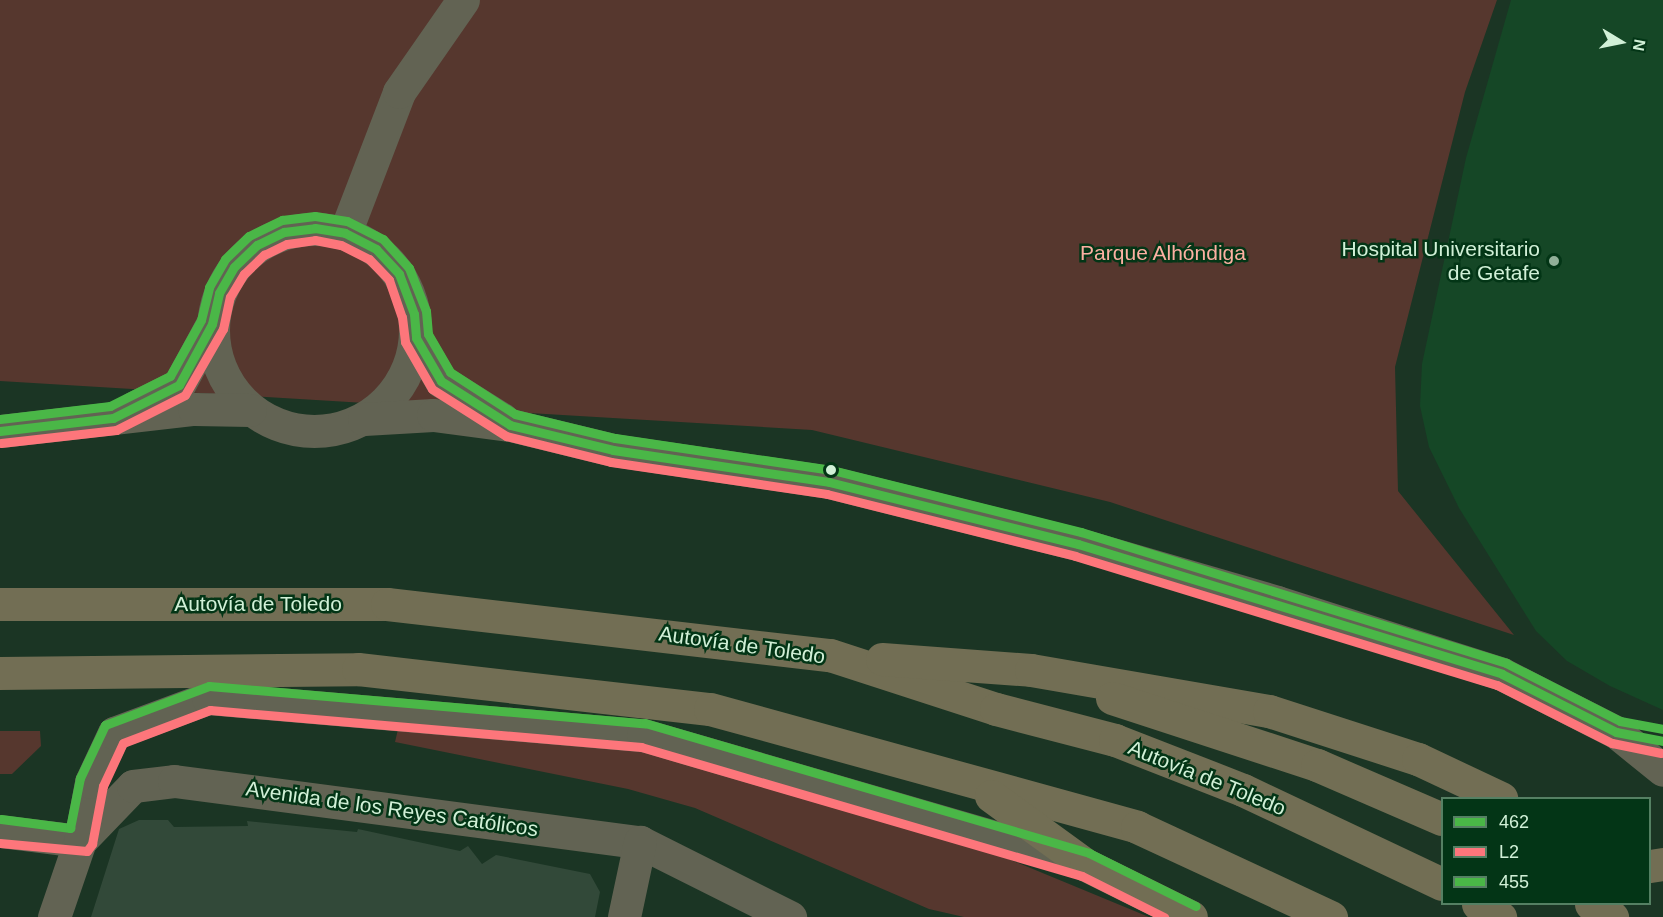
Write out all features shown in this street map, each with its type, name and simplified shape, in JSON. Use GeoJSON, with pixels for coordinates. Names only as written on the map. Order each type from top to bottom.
{"type":"FeatureCollection","features":[{"type":"Feature","properties":{"kind":"highway","name":"Autovía de Toledo"},"geometry":{"type":"LineString","coordinates":[[0,604],[387,604],[830,655],[996,709],[1115,740],[1243,790],[1441,883]]}},
{"type":"Feature","properties":{"kind":"highway"},"geometry":{"type":"LineString","coordinates":[[830,655],[1031,670],[1269,711],[1418,759],[1499,797]]}},
{"type":"Feature","properties":{"kind":"highway"},"geometry":{"type":"LineString","coordinates":[[0,673],[358,669],[710,709],[1137,827],[1331,917]]}},
{"type":"Feature","properties":{"kind":"highway"},"geometry":{"type":"LineString","coordinates":[[1031,670],[1317,765],[1441,818]]}},
{"type":"Feature","properties":{"kind":"highway"},"geometry":{"type":"LineString","coordinates":[[975,784],[1086,865],[1191,917]]}},
{"type":"Feature","properties":{"kind":"highway"},"geometry":{"type":"LineString","coordinates":[[1481,905],[1500,917]]}},
{"type":"Feature","properties":{"kind":"highway"},"geometry":{"type":"LineString","coordinates":[[1595,905],[1612,917]]}},
{"type":"Feature","properties":{"kind":"street"},"geometry":{"type":"LineString","coordinates":[[345,233],[399,92],[463,0]]}},
{"type":"Feature","properties":{"kind":"street"},"geometry":{"type":"LineString","coordinates":[[113,418],[179,385],[212,324],[219,294],[234,267],[257,245],[284,232],[315,228],[345,233],[376,249],[399,274],[414,314],[416,338],[408,371],[390,398],[364,419],[337,430],[307,433],[277,426],[250,410],[228,386],[215,356],[212,324]]}},
{"type":"Feature","properties":{"kind":"street"},"geometry":{"type":"LineString","coordinates":[[416,338],[441,381],[510,424]]}},
{"type":"Feature","properties":{"kind":"street"},"geometry":{"type":"LineString","coordinates":[[0,431],[194,409],[250,410]]}},
{"type":"Feature","properties":{"kind":"street"},"geometry":{"type":"LineString","coordinates":[[364,419],[433,415],[510,424],[613,450],[829,482],[1078,544],[1277,602],[1502,674],[1616,732],[1663,770]]}},
{"type":"Feature","properties":{"kind":"street"},"geometry":{"type":"LineString","coordinates":[[54,917],[80,841],[92,782],[114,733],[208,698],[643,735],[1086,865]]}},
{"type":"Feature","properties":{"kind":"street"},"geometry":{"type":"LineString","coordinates":[[1616,732],[1663,741]]}},
{"type":"Feature","properties":{"kind":"street","name":"Avenida de los Reyes Católicos"},"geometry":{"type":"LineString","coordinates":[[80,841],[133,786],[174,781],[640,842],[790,917]]}},
{"type":"Feature","properties":{"kind":"street"},"geometry":{"type":"LineString","coordinates":[[0,831],[80,841]]}},
{"type":"Feature","properties":{"kind":"street"},"geometry":{"type":"LineString","coordinates":[[624,917],[640,842]]}},
{"type":"Feature","properties":{"kind":"shaded area","name":"Hospital Universitario de Getafe"},"geometry":{"type":"Polygon","coordinates":[[[1511,0],[1663,0],[1663,710],[1610,686],[1567,661],[1536,631],[1459,508],[1429,447],[1420,406],[1422,364],[1466,158],[1511,0]]]}},
{"type":"Feature","properties":{"kind":"green space","name":"Parque Alhóndiga"},"geometry":{"type":"Polygon","coordinates":[[[0,0],[1497,0],[1465,92],[1395,367],[1398,491],[1514,635],[1110,502],[812,430],[0,381],[0,0]]]}},
{"type":"Feature","properties":{"kind":"green space"},"geometry":{"type":"Polygon","coordinates":[[[399,725],[654,748],[936,829],[1149,917],[964,917],[929,909],[695,808],[628,789],[395,742],[399,725]]]}},
{"type":"Feature","properties":{"kind":"green space"},"geometry":{"type":"Polygon","coordinates":[[[0,731],[40,731],[41,746],[12,774],[0,774],[0,731]]]}},
{"type":"Feature","properties":{"kind":"building"},"geometry":{"type":"Polygon","coordinates":[[[139,820],[168,820],[174,827],[248,826],[247,821],[357,832],[358,829],[460,851],[468,846],[482,864],[496,855],[590,874],[600,892],[595,917],[91,917],[119,829],[139,820]]]}},
{"type":"Feature","properties":{"kind":"transit line","name":"455"},"geometry":{"type":"LineString","coordinates":[[0,419],[110,406],[170,376],[201,320],[209,287],[225,259],[249,236],[282,220],[315,216],[347,221],[383,239],[409,268],[426,311],[428,334],[450,372],[515,414],[615,438],[832,470],[1081,532],[1506,663],[1620,721],[1663,729]]}},
{"type":"Feature","properties":{"kind":"transit line","name":"462"},"geometry":{"type":"LineString","coordinates":[[0,431],[113,418],[179,385],[212,324],[219,293],[234,267],[257,245],[284,232],[315,228],[345,233],[376,249],[399,274],[414,314],[416,338],[441,381],[510,425],[613,450],[829,482],[1078,544],[1502,674],[1616,732],[1663,741]]}},
{"type":"Feature","properties":{"kind":"transit line","name":"L2"},"geometry":{"type":"LineString","coordinates":[[1,443],[116,430],[185,395],[223,329],[230,297],[244,274],[264,255],[287,244],[315,240],[341,245],[369,259],[389,280],[402,317],[405,342],[432,389],[506,436],[611,462],[827,494],[1075,556],[1497,685],[1612,743],[1661,753]]}},
{"type":"Feature","properties":{"kind":"transit line","name":"455"},"geometry":{"type":"LineString","coordinates":[[1,819],[70,828],[80,778],[105,725],[209,686],[645,723],[1089,853],[1196,906]]}},
{"type":"Feature","properties":{"kind":"transit line","name":"L2"},"geometry":{"type":"LineString","coordinates":[[0,843],[87,851],[92,844],[103,786],[123,743],[210,710],[641,747],[1082,876],[1164,917]]}},
{"type":"Feature","properties":{"kind":"place","name":"Hospital Universitario de Getafe"},"geometry":{"type":"Point","coordinates":[1554,261]}}]}
